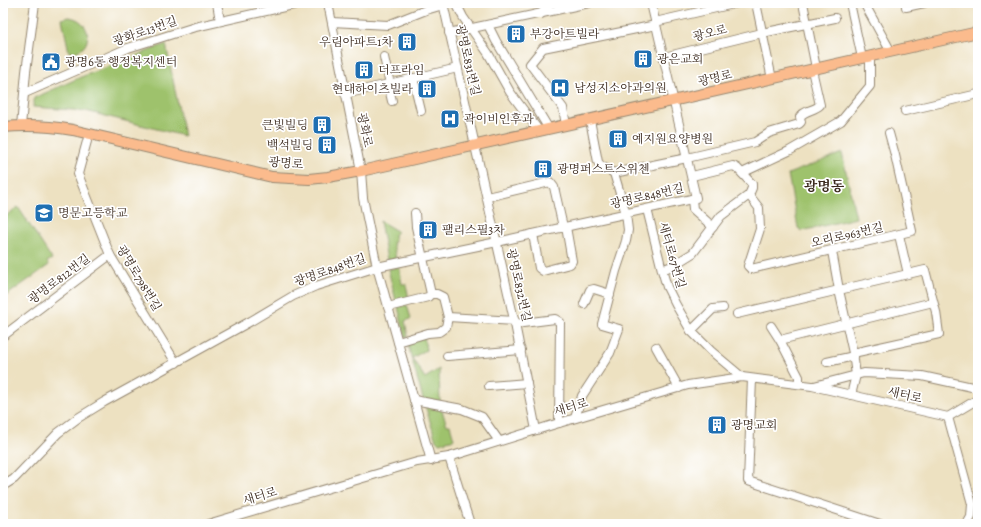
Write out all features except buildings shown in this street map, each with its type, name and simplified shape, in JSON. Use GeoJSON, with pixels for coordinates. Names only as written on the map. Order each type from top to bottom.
{"type":"FeatureCollection","features":[{"type":"Feature","properties":{"kind":"main road","name":"광명로"},"geometry":{"type":"LineString","coordinates":[[3,127],[54,127],[272,176],[309,178],[328,177],[590,120],[978,32]]}},
{"type":"Feature","properties":{"kind":"street"},"geometry":{"type":"LineString","coordinates":[[21,126],[35,3]]}},
{"type":"Feature","properties":{"kind":"street"},"geometry":{"type":"LineString","coordinates":[[217,3],[220,21]]}},
{"type":"Feature","properties":{"kind":"street","name":"광화로13번길"},"geometry":{"type":"LineString","coordinates":[[25,93],[128,48],[195,27],[284,5],[302,3]]}},
{"type":"Feature","properties":{"kind":"street","name":"광화로"},"geometry":{"type":"LineString","coordinates":[[328,3],[361,171],[364,198],[377,266],[430,460]]}},
{"type":"Feature","properties":{"kind":"street"},"geometry":{"type":"LineString","coordinates":[[457,3],[470,30],[488,53],[510,92],[544,130]]}},
{"type":"Feature","properties":{"kind":"street"},"geometry":{"type":"LineString","coordinates":[[541,14],[550,3]]}},
{"type":"Feature","properties":{"kind":"street"},"geometry":{"type":"LineString","coordinates":[[450,33],[470,30],[589,3]]}},
{"type":"Feature","properties":{"kind":"street"},"geometry":{"type":"LineString","coordinates":[[651,3],[674,101]]}},
{"type":"Feature","properties":{"kind":"street","name":"광오로"},"geometry":{"type":"LineString","coordinates":[[656,23],[738,3]]}},
{"type":"Feature","properties":{"kind":"street"},"geometry":{"type":"LineString","coordinates":[[756,3],[772,79]]}},
{"type":"Feature","properties":{"kind":"street"},"geometry":{"type":"LineString","coordinates":[[590,120],[598,162],[601,166],[614,173],[755,142],[769,133],[801,122],[800,116],[802,114],[817,108],[820,105],[803,3]]}},
{"type":"Feature","properties":{"kind":"street"},"geometry":{"type":"LineString","coordinates":[[662,270],[672,266],[693,253],[721,216],[750,195],[752,184],[742,173],[819,134],[841,121],[870,86],[866,57],[850,3]]}},
{"type":"Feature","properties":{"kind":"street"},"geometry":{"type":"LineString","coordinates":[[864,3],[891,52]]}},
{"type":"Feature","properties":{"kind":"street"},"geometry":{"type":"LineString","coordinates":[[906,7],[924,3]]}},
{"type":"Feature","properties":{"kind":"street"},"geometry":{"type":"LineString","coordinates":[[332,22],[388,25],[443,4]]}},
{"type":"Feature","properties":{"kind":"street","name":"광명로831번길"},"geometry":{"type":"LineString","coordinates":[[443,4],[476,145]]}},
{"type":"Feature","properties":{"kind":"street","name":"광오로"},"geometry":{"type":"LineString","coordinates":[[664,57],[762,33],[835,18]]}},
{"type":"Feature","properties":{"kind":"street"},"geometry":{"type":"LineString","coordinates":[[566,125],[563,108],[530,64],[543,48],[656,23]]}},
{"type":"Feature","properties":{"kind":"street"},"geometry":{"type":"LineString","coordinates":[[488,26],[544,130]]}},
{"type":"Feature","properties":{"kind":"street"},"geometry":{"type":"LineString","coordinates":[[384,57],[392,101]]}},
{"type":"Feature","properties":{"kind":"street"},"geometry":{"type":"LineString","coordinates":[[345,94],[458,68]]}},
{"type":"Feature","properties":{"kind":"street"},"geometry":{"type":"LineString","coordinates":[[413,78],[421,111]]}},
{"type":"Feature","properties":{"kind":"street"},"geometry":{"type":"LineString","coordinates":[[905,111],[978,94]]}},
{"type":"Feature","properties":{"kind":"street","name":"광명로848번길"},"geometry":{"type":"LineString","coordinates":[[3,486],[14,479],[58,433],[78,418],[293,296],[316,286],[377,266],[424,258],[696,198],[674,101]]}},
{"type":"Feature","properties":{"kind":"street","name":"오리로963번길"},"geometry":{"type":"LineString","coordinates":[[750,195],[759,208],[760,229],[748,266],[751,269],[912,231],[888,133]]}},
{"type":"Feature","properties":{"kind":"street","name":"광명로798번길"},"geometry":{"type":"LineString","coordinates":[[89,134],[78,174],[110,255],[176,363]]}},
{"type":"Feature","properties":{"kind":"street","name":"광명로832번길"},"geometry":{"type":"LineString","coordinates":[[476,145],[521,350],[536,430]]}},
{"type":"Feature","properties":{"kind":"street","name":"광명로848번길"},"geometry":{"type":"LineString","coordinates":[[692,176],[733,166],[742,173]]}},
{"type":"Feature","properties":{"kind":"street"},"geometry":{"type":"LineString","coordinates":[[576,418],[582,396],[610,353],[619,329],[602,324],[628,230],[626,214],[614,173]]}},
{"type":"Feature","properties":{"kind":"street"},"geometry":{"type":"LineString","coordinates":[[487,197],[550,182],[554,187],[565,227],[572,261],[570,264],[543,271],[539,268],[533,234]]}},
{"type":"Feature","properties":{"kind":"street"},"geometry":{"type":"LineString","coordinates":[[692,199],[693,209],[713,227]]}},
{"type":"Feature","properties":{"kind":"street","name":"새터로67번길"},"geometry":{"type":"LineString","coordinates":[[647,209],[667,287],[691,331],[711,351],[742,377]]}},
{"type":"Feature","properties":{"kind":"street"},"geometry":{"type":"LineString","coordinates":[[415,213],[416,227],[431,294]]}},
{"type":"Feature","properties":{"kind":"street"},"geometry":{"type":"LineString","coordinates":[[899,235],[908,274]]}},
{"type":"Feature","properties":{"kind":"street"},"geometry":{"type":"LineString","coordinates":[[832,251],[856,375],[851,395]]}},
{"type":"Feature","properties":{"kind":"street","name":"광명로812번길"},"geometry":{"type":"LineString","coordinates":[[3,336],[110,255]]}},
{"type":"Feature","properties":{"kind":"street"},"geometry":{"type":"LineString","coordinates":[[737,314],[925,270],[939,334],[826,362]]}},
{"type":"Feature","properties":{"kind":"street"},"geometry":{"type":"LineString","coordinates":[[584,304],[590,290],[594,289],[610,294]]}},
{"type":"Feature","properties":{"kind":"street"},"geometry":{"type":"LineString","coordinates":[[388,307],[428,297],[431,294],[437,294],[443,297],[448,317],[446,327],[439,332],[428,333],[398,342]]}},
{"type":"Feature","properties":{"kind":"street"},"geometry":{"type":"LineString","coordinates":[[780,340],[933,302]]}},
{"type":"Feature","properties":{"kind":"street"},"geometry":{"type":"LineString","coordinates":[[691,331],[713,309],[724,308]]}},
{"type":"Feature","properties":{"kind":"street"},"geometry":{"type":"LineString","coordinates":[[448,317],[515,323],[555,319],[560,322],[559,423]]}},
{"type":"Feature","properties":{"kind":"street"},"geometry":{"type":"LineString","coordinates":[[771,326],[799,377],[799,384]]}},
{"type":"Feature","properties":{"kind":"street"},"geometry":{"type":"LineString","coordinates":[[656,347],[679,388]]}},
{"type":"Feature","properties":{"kind":"street"},"geometry":{"type":"LineString","coordinates":[[447,356],[521,350]]}},
{"type":"Feature","properties":{"kind":"street"},"geometry":{"type":"LineString","coordinates":[[812,386],[864,374],[922,376],[972,387],[978,386]]}},
{"type":"Feature","properties":{"kind":"street","name":"새터로"},"geometry":{"type":"LineString","coordinates":[[208,524],[417,462],[449,457],[688,385],[742,377],[812,386],[948,417]]}},
{"type":"Feature","properties":{"kind":"street"},"geometry":{"type":"LineString","coordinates":[[752,379],[748,481],[880,524]]}},
{"type":"Feature","properties":{"kind":"street"},"geometry":{"type":"LineString","coordinates":[[832,391],[831,386],[836,380]]}},
{"type":"Feature","properties":{"kind":"street"},"geometry":{"type":"LineString","coordinates":[[489,386],[527,382]]}},
{"type":"Feature","properties":{"kind":"street"},"geometry":{"type":"LineString","coordinates":[[967,524],[971,517],[972,504],[948,417],[978,399]]}},
{"type":"Feature","properties":{"kind":"street"},"geometry":{"type":"LineString","coordinates":[[414,400],[462,409],[482,417],[499,441]]}},
{"type":"Feature","properties":{"kind":"street"},"geometry":{"type":"LineString","coordinates":[[449,457],[470,523]]}},
{"type":"Feature","properties":{"kind":"green space"},"geometry":{"type":"Polygon","coordinates":[[[68,17],[77,19],[83,24],[88,36],[87,42],[83,48],[77,51],[69,52],[62,19],[68,17]]]}},
{"type":"Feature","properties":{"kind":"green space"},"geometry":{"type":"Polygon","coordinates":[[[166,44],[184,136],[86,111],[33,107],[34,98],[81,77],[166,44]]]}},
{"type":"Feature","properties":{"kind":"green space"},"geometry":{"type":"Polygon","coordinates":[[[842,153],[856,218],[802,231],[798,228],[788,174],[842,153]]]}},
{"type":"Feature","properties":{"kind":"green space"},"geometry":{"type":"Polygon","coordinates":[[[18,207],[52,259],[47,262],[49,265],[3,298],[3,218],[18,207]]]}},
{"type":"Feature","properties":{"kind":"green space"},"geometry":{"type":"Polygon","coordinates":[[[380,221],[397,231],[394,235],[395,242],[393,242],[396,259],[387,260],[380,221]]]}},
{"type":"Feature","properties":{"kind":"green space"},"geometry":{"type":"Polygon","coordinates":[[[399,267],[402,284],[406,284],[409,299],[396,301],[388,269],[399,267]]]}},
{"type":"Feature","properties":{"kind":"green space"},"geometry":{"type":"Polygon","coordinates":[[[407,305],[411,319],[405,321],[408,337],[405,337],[398,307],[407,305]]]}},
{"type":"Feature","properties":{"kind":"green space"},"geometry":{"type":"Polygon","coordinates":[[[424,336],[426,350],[412,358],[425,378],[439,369],[440,402],[423,399],[407,342],[424,336]]]}},
{"type":"Feature","properties":{"kind":"green space"},"geometry":{"type":"Polygon","coordinates":[[[425,405],[441,408],[447,425],[450,425],[454,439],[440,443],[436,441],[425,405]]]}},
{"type":"Feature","properties":{"kind":"place","name":"부강아트빌라"},"geometry":{"type":"Point","coordinates":[516,34]}},
{"type":"Feature","properties":{"kind":"place","name":"우림아파트1차"},"geometry":{"type":"Point","coordinates":[407,42]}},
{"type":"Feature","properties":{"kind":"place","name":"광은교회"},"geometry":{"type":"Point","coordinates":[643,59]}},
{"type":"Feature","properties":{"kind":"place","name":"광명6동 행정복지센터"},"geometry":{"type":"Point","coordinates":[51,62]}},
{"type":"Feature","properties":{"kind":"place","name":"더프라임"},"geometry":{"type":"Point","coordinates":[364,70]}},
{"type":"Feature","properties":{"kind":"place","name":"남성지소아과의원"},"geometry":{"type":"Point","coordinates":[560,88]}},
{"type":"Feature","properties":{"kind":"place","name":"현대하이츠빌라"},"geometry":{"type":"Point","coordinates":[427,89]}},
{"type":"Feature","properties":{"kind":"place","name":"곽이비인후과"},"geometry":{"type":"Point","coordinates":[450,119]}},
{"type":"Feature","properties":{"kind":"place","name":"큰빛빌딩"},"geometry":{"type":"Point","coordinates":[322,125]}},
{"type":"Feature","properties":{"kind":"place","name":"예지원요양병원"},"geometry":{"type":"Point","coordinates":[618,139]}},
{"type":"Feature","properties":{"kind":"place","name":"백석빌딩"},"geometry":{"type":"Point","coordinates":[327,145]}},
{"type":"Feature","properties":{"kind":"place","name":"광명퍼스트스위첸"},"geometry":{"type":"Point","coordinates":[543,169]}},
{"type":"Feature","properties":{"kind":"place","name":"명문고등학교"},"geometry":{"type":"Point","coordinates":[44,213]}},
{"type":"Feature","properties":{"kind":"place","name":"팰리스필3차"},"geometry":{"type":"Point","coordinates":[428,230]}},
{"type":"Feature","properties":{"kind":"place","name":"광명교회"},"geometry":{"type":"Point","coordinates":[717,425]}},
{"type":"Feature","properties":{"kind":"district","name":"광명동"},"geometry":{"type":"Point","coordinates":[824,186]}}]}
